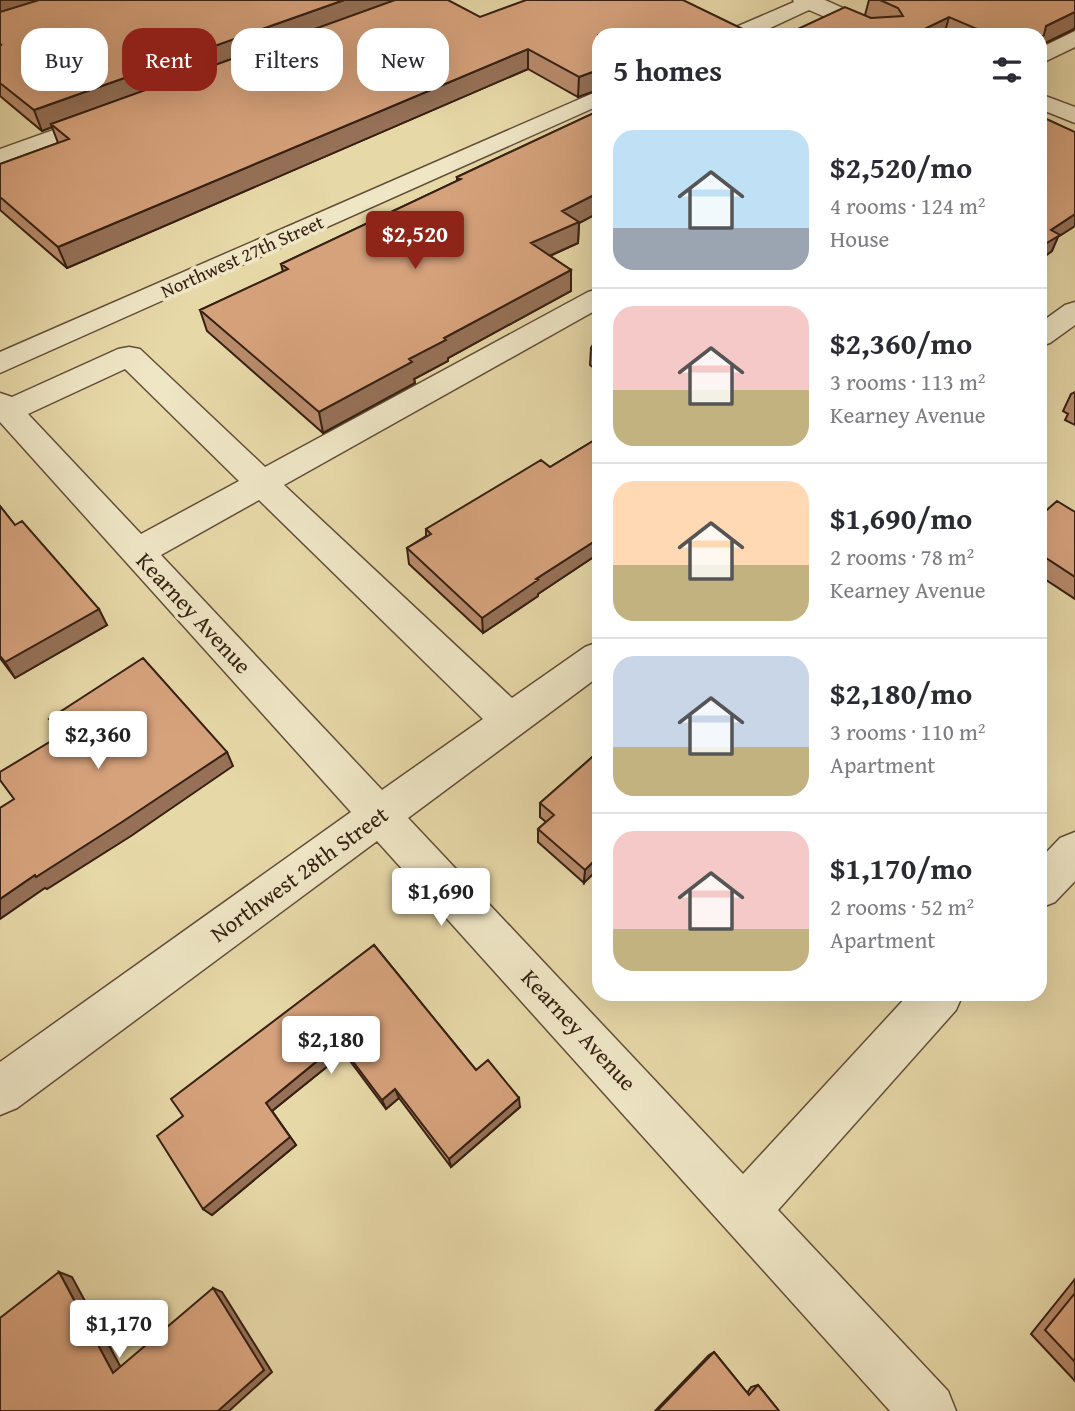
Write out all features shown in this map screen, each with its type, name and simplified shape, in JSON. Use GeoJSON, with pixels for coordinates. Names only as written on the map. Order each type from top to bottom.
{"type":"FeatureCollection","features":[{"type":"Feature","properties":{"kind":"street"},"geometry":{"type":"LineString","coordinates":[[752,28],[809,1],[869,28]]}},
{"type":"Feature","properties":{"kind":"street"},"geometry":{"type":"LineString","coordinates":[[1047,54],[1075,38]]}},
{"type":"Feature","properties":{"kind":"street","name":"Northwest 27th Street"},"geometry":{"type":"LineString","coordinates":[[0,363],[592,101]]}},
{"type":"Feature","properties":{"kind":"street"},"geometry":{"type":"LineString","coordinates":[[1047,104],[1075,116]]}},
{"type":"Feature","properties":{"kind":"street"},"geometry":{"type":"LineString","coordinates":[[0,157],[131,109]]}},
{"type":"Feature","properties":{"kind":"street"},"geometry":{"type":"LineString","coordinates":[[137,552],[592,301]]}},
{"type":"Feature","properties":{"kind":"street"},"geometry":{"type":"LineString","coordinates":[[1047,332],[1075,311]]}},
{"type":"Feature","properties":{"kind":"street"},"geometry":{"type":"LineString","coordinates":[[4,407],[129,356],[510,721]]}},
{"type":"Feature","properties":{"kind":"street","name":"Kearney Avenue"},"geometry":{"type":"LineString","coordinates":[[4,407],[928,1411]]}},
{"type":"Feature","properties":{"kind":"street","name":"Northwest 28th Street"},"geometry":{"type":"LineString","coordinates":[[0,1091],[592,661]]}},
{"type":"Feature","properties":{"kind":"street"},"geometry":{"type":"LineString","coordinates":[[1047,881],[1075,851]]}},
{"type":"Feature","properties":{"kind":"street"},"geometry":{"type":"LineString","coordinates":[[744,1210],[934,1001]]}},
{"type":"Feature","properties":{"kind":"building"},"geometry":{"type":"Polygon","coordinates":[[[39,0],[344,0],[265,28],[231,28],[231,40],[217,45],[217,28],[122,28],[122,79],[108,84],[108,28],[21,28],[21,91],[88,91],[34,110],[0,83],[0,12],[39,0]]]}},
{"type":"Feature","properties":{"kind":"building"},"geometry":{"type":"Polygon","coordinates":[[[395,0],[448,0],[480,17],[526,0],[683,0],[741,28],[592,28],[592,72],[579,77],[528,49],[449,82],[449,28],[357,28],[357,91],[428,91],[58,247],[0,197],[0,164],[69,139],[51,124],[143,91],[217,91],[217,64],[231,59],[231,91],[343,91],[343,28],[317,28],[395,0]]]}},
{"type":"Feature","properties":{"kind":"building"},"geometry":{"type":"Polygon","coordinates":[[[880,0],[1075,0],[1075,12],[1046,28],[975,28],[949,17],[926,28],[800,28],[845,7],[871,18],[903,16],[898,8],[880,0]]]}},
{"type":"Feature","properties":{"kind":"building"},"geometry":{"type":"Polygon","coordinates":[[[592,114],[592,196],[562,211],[579,222],[531,243],[571,270],[444,338],[446,340],[409,359],[412,362],[319,412],[200,310],[288,269],[281,264],[461,179],[457,177],[592,114]]]}},
{"type":"Feature","properties":{"kind":"building"},"geometry":{"type":"Polygon","coordinates":[[[1047,119],[1075,132],[1075,214],[1051,230],[1060,235],[1047,243],[1047,119]]]}},
{"type":"Feature","properties":{"kind":"building"},"geometry":{"type":"Polygon","coordinates":[[[592,442],[592,543],[482,618],[407,548],[431,534],[426,529],[541,460],[550,467],[592,442]]]}},
{"type":"Feature","properties":{"kind":"building"},"geometry":{"type":"Polygon","coordinates":[[[1057,501],[1075,512],[1075,577],[1047,559],[1047,510],[1057,501]]]}},
{"type":"Feature","properties":{"kind":"building"},"geometry":{"type":"Polygon","coordinates":[[[0,506],[15,525],[22,521],[99,609],[5,662],[0,656],[0,506]]]}},
{"type":"Feature","properties":{"kind":"building"},"geometry":{"type":"Polygon","coordinates":[[[143,658],[227,752],[0,899],[0,808],[14,799],[0,780],[0,772],[61,735],[49,719],[143,658]]]}},
{"type":"Feature","properties":{"kind":"building"},"geometry":{"type":"Polygon","coordinates":[[[592,757],[592,863],[585,870],[538,829],[554,815],[540,803],[592,757]]]}},
{"type":"Feature","properties":{"kind":"building"},"geometry":{"type":"Polygon","coordinates":[[[374,945],[476,1070],[488,1060],[519,1098],[449,1159],[395,1089],[382,1100],[339,1043],[266,1103],[290,1137],[203,1209],[157,1136],[183,1116],[171,1099],[374,945]]]}},
{"type":"Feature","properties":{"kind":"building"},"geometry":{"type":"Polygon","coordinates":[[[59,1272],[113,1373],[213,1288],[264,1370],[218,1411],[0,1411],[0,1318],[59,1272]]]}},
{"type":"Feature","properties":{"kind":"building"},"geometry":{"type":"Polygon","coordinates":[[[1075,1293],[1075,1362],[1045,1330],[1075,1293]]]}},
{"type":"Feature","properties":{"kind":"building"},"geometry":{"type":"Polygon","coordinates":[[[714,1352],[749,1395],[758,1385],[779,1411],[658,1411],[714,1352]]]}}]}
